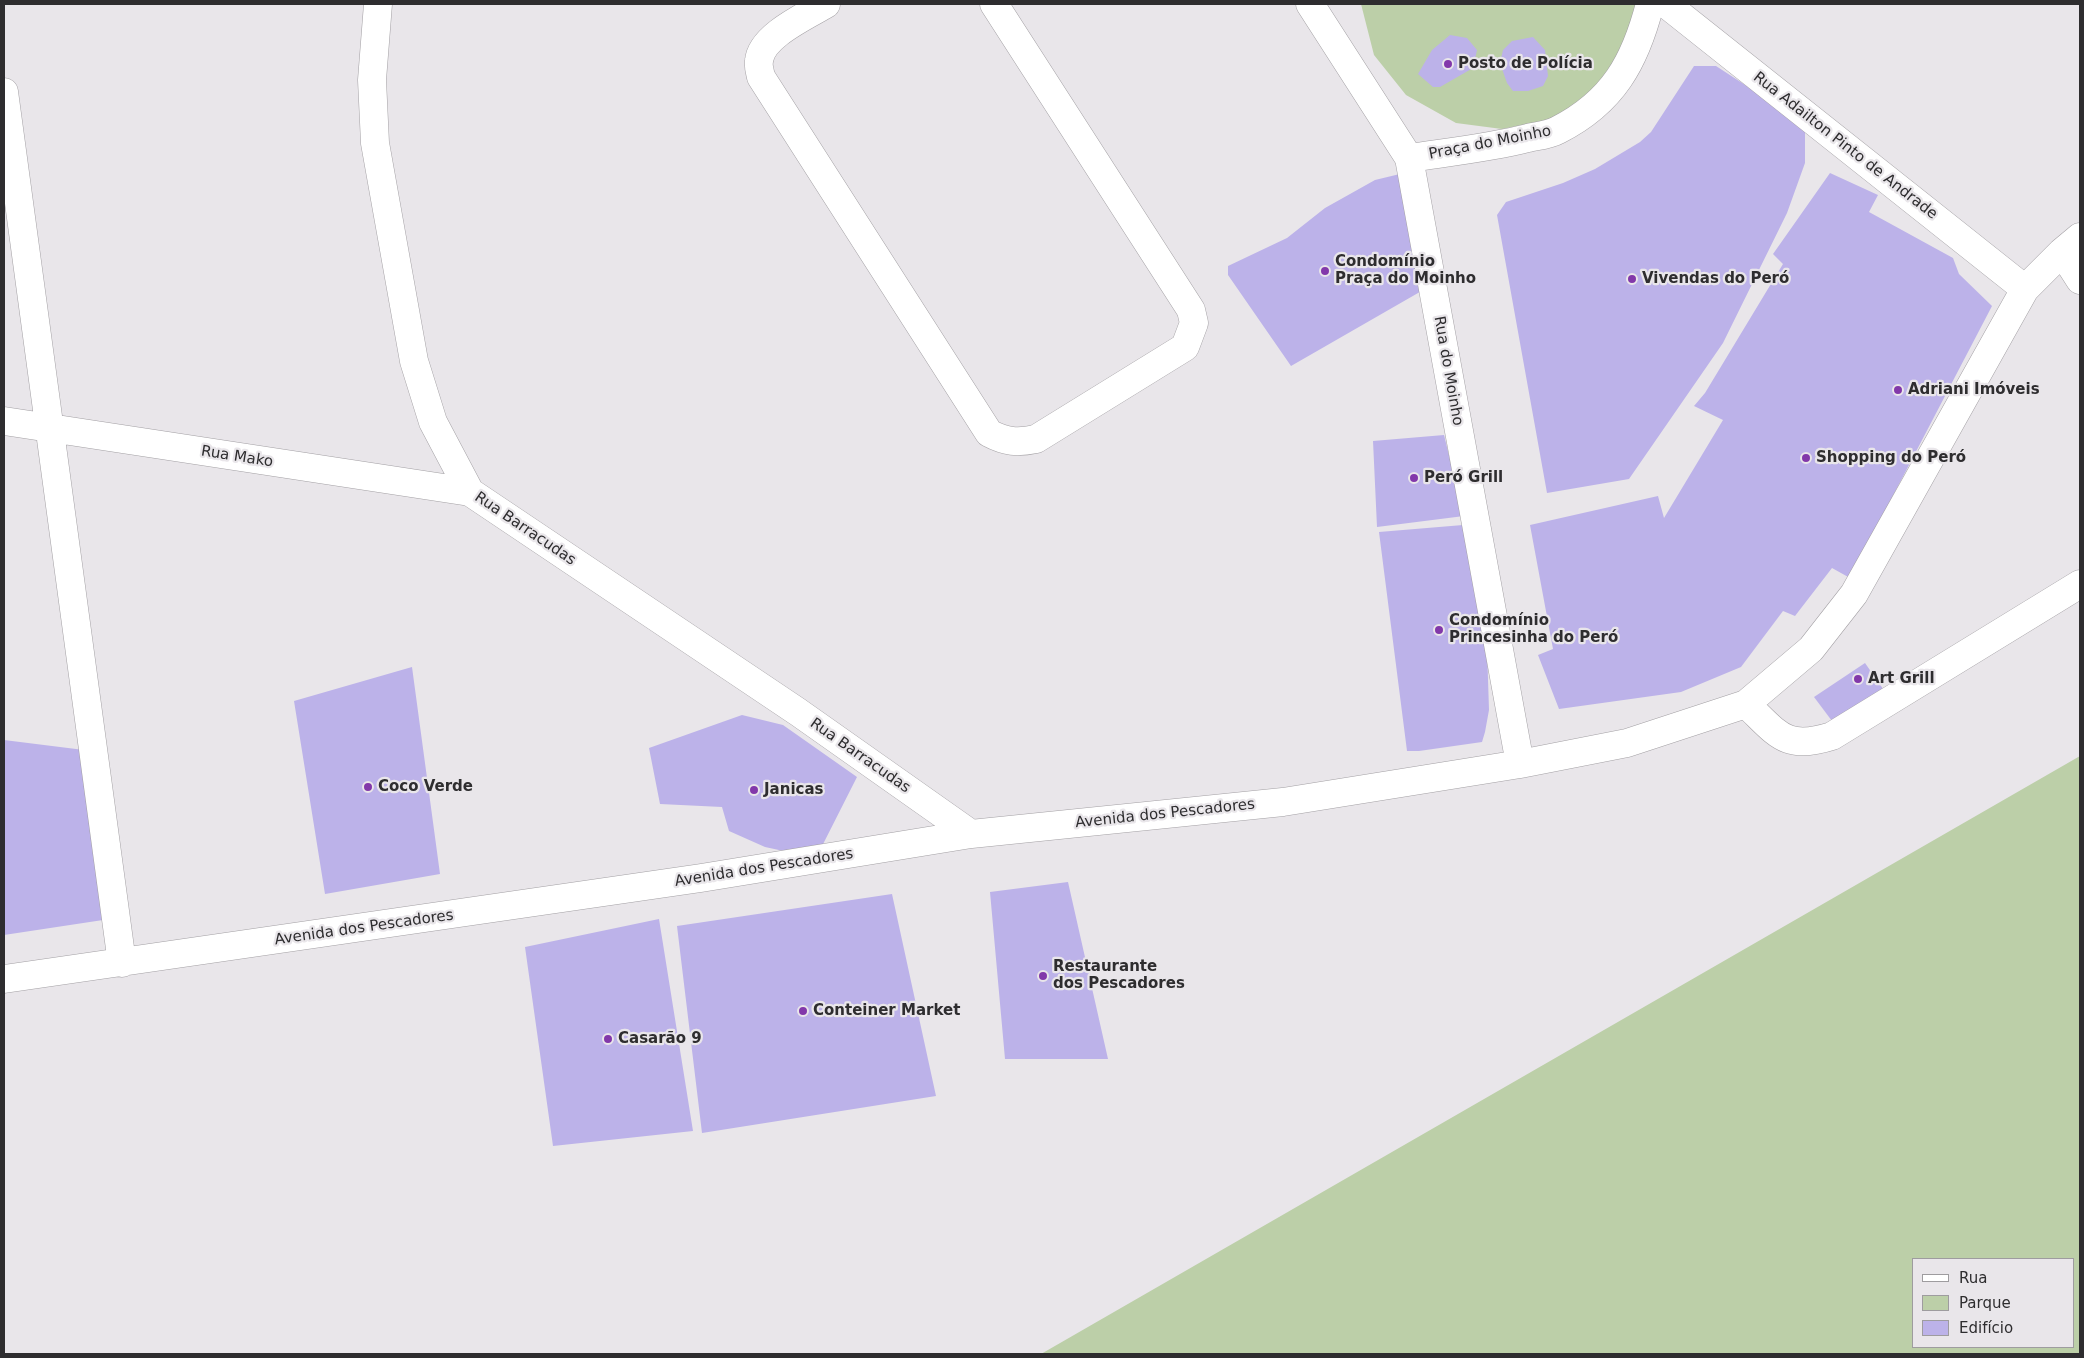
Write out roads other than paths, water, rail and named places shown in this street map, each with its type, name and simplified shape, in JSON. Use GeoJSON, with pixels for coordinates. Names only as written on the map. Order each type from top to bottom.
{"type":"FeatureCollection","features":[{"type":"Feature","properties":{"kind":"street","name":"Rua Barracudas"},"geometry":{"type":"LineString","coordinates":[[378,4],[372,80],[375,143],[414,361],[433,422],[470,492],[798,712],[971,834]]}},
{"type":"Feature","properties":{"kind":"street"},"geometry":{"type":"LineString","coordinates":[[826,4],[772,37],[762,49],[758,62],[761,77],[989,433],[1003,441],[1018,442],[1036,439],[1185,347],[1194,323],[1192,310],[994,4]]}},
{"type":"Feature","properties":{"kind":"street","name":"Praça do Moinho"},"geometry":{"type":"LineString","coordinates":[[1408,158],[1506,143],[1556,131],[1595,106],[1624,75],[1642,38],[1650,4]]}},
{"type":"Feature","properties":{"kind":"street","name":"Rua Adailton Pinto de Andrade"},"geometry":{"type":"LineString","coordinates":[[1666,4],[2025,289]]}},
{"type":"Feature","properties":{"kind":"street","name":"Rua do Moinho"},"geometry":{"type":"LineString","coordinates":[[1320,10],[1408,158],[1520,764]]}},
{"type":"Feature","properties":{"kind":"street"},"geometry":{"type":"LineString","coordinates":[[4,92],[122,963]]}},
{"type":"Feature","properties":{"kind":"street"},"geometry":{"type":"LineString","coordinates":[[2071,244],[2080,280]]}},
{"type":"Feature","properties":{"kind":"street","name":"Avenida dos Pescadores"},"geometry":{"type":"LineString","coordinates":[[4,979],[701,878],[971,834],[1283,802],[1520,764],[1627,743],[1746,704],[1811,649],[1854,594],[2025,289],[2071,244]]}},
{"type":"Feature","properties":{"kind":"street","name":"Rua Mako"},"geometry":{"type":"LineString","coordinates":[[4,421],[470,492]]}},
{"type":"Feature","properties":{"kind":"street"},"geometry":{"type":"LineString","coordinates":[[1746,704],[1780,737],[1796,742],[1813,742],[1832,736],[2080,584]]}},
{"type":"Feature","properties":{"kind":"place","name":"Posto de Polícia"},"geometry":{"type":"Point","coordinates":[1448,64]}},
{"type":"Feature","properties":{"kind":"place","name":"Condomínio Praça do Moinho"},"geometry":{"type":"Point","coordinates":[1325,271]}},
{"type":"Feature","properties":{"kind":"place","name":"Vivendas do Peró"},"geometry":{"type":"Point","coordinates":[1632,279]}},
{"type":"Feature","properties":{"kind":"place","name":"Adriani Imóveis"},"geometry":{"type":"Point","coordinates":[1898,390]}},
{"type":"Feature","properties":{"kind":"place","name":"Shopping do Peró"},"geometry":{"type":"Point","coordinates":[1806,458]}},
{"type":"Feature","properties":{"kind":"place","name":"Peró Grill"},"geometry":{"type":"Point","coordinates":[1414,478]}},
{"type":"Feature","properties":{"kind":"place","name":"Condomínio Princesinha do Peró"},"geometry":{"type":"Point","coordinates":[1439,630]}},
{"type":"Feature","properties":{"kind":"place","name":"Art Grill"},"geometry":{"type":"Point","coordinates":[1858,679]}},
{"type":"Feature","properties":{"kind":"place","name":"Coco Verde"},"geometry":{"type":"Point","coordinates":[368,787]}},
{"type":"Feature","properties":{"kind":"place","name":"Janicas"},"geometry":{"type":"Point","coordinates":[754,790]}},
{"type":"Feature","properties":{"kind":"place","name":"Restaurante dos Pescadores"},"geometry":{"type":"Point","coordinates":[1043,976]}},
{"type":"Feature","properties":{"kind":"place","name":"Conteiner Market"},"geometry":{"type":"Point","coordinates":[803,1011]}},
{"type":"Feature","properties":{"kind":"place","name":"Casarão 9"},"geometry":{"type":"Point","coordinates":[608,1039]}}]}
